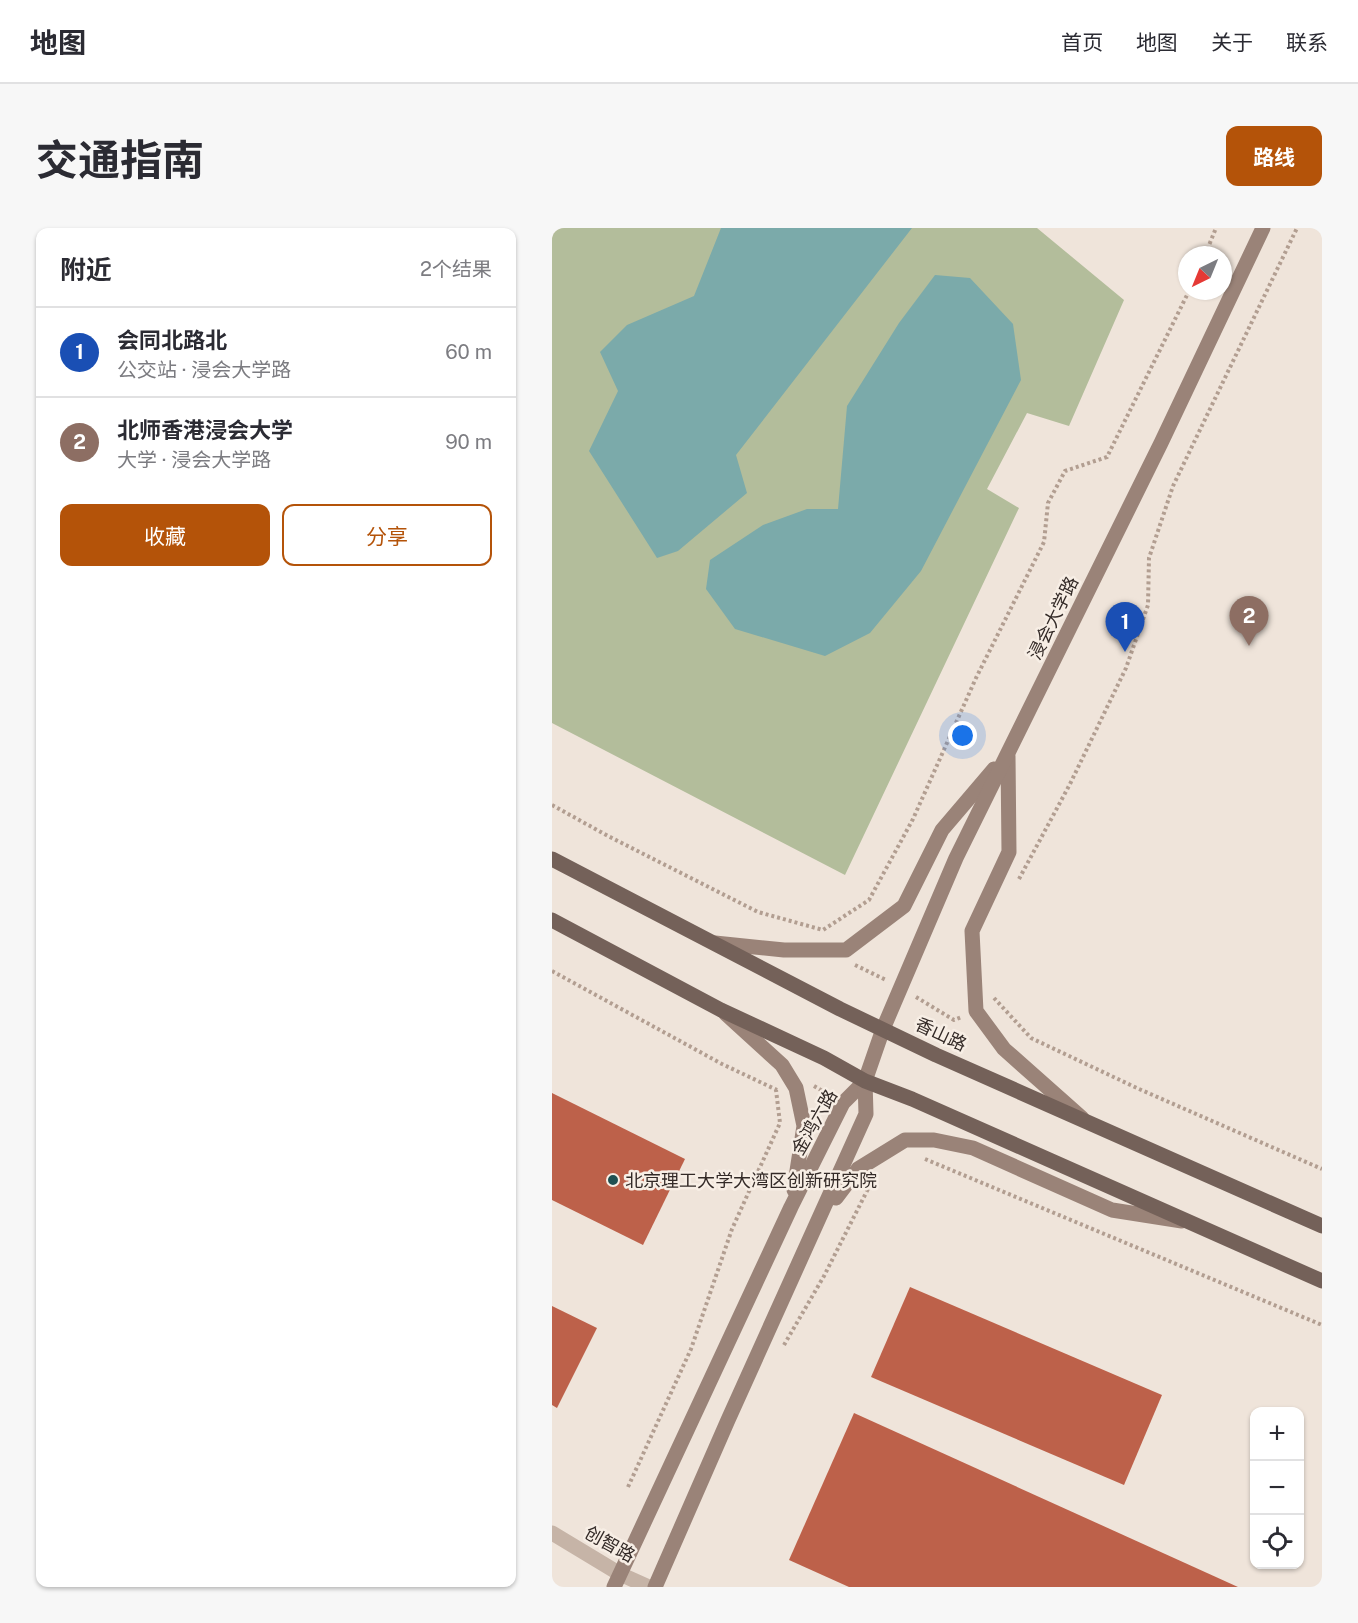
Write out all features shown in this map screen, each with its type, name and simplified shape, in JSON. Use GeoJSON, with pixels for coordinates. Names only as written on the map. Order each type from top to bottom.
{"type":"FeatureCollection","features":[{"type":"Feature","properties":{"kind":"main road","name":"香山路"},"geometry":{"type":"LineString","coordinates":[[552,859],[840,1009],[1322,1226]]}},
{"type":"Feature","properties":{"kind":"main road"},"geometry":{"type":"LineString","coordinates":[[552,920],[722,1010],[865,1081],[912,1099],[1322,1281]]}},
{"type":"Feature","properties":{"kind":"street","name":"浸会大学路"},"geometry":{"type":"LineString","coordinates":[[865,1081],[883,1029],[956,858],[1161,443],[1263,228]]}},
{"type":"Feature","properties":{"kind":"street"},"geometry":{"type":"LineString","coordinates":[[714,943],[784,950],[846,950],[904,906],[942,830],[1008,753]]}},
{"type":"Feature","properties":{"kind":"street"},"geometry":{"type":"LineString","coordinates":[[1008,753],[1009,852],[972,932],[976,1011],[1004,1050],[1086,1121]]}},
{"type":"Feature","properties":{"kind":"street"},"geometry":{"type":"LineString","coordinates":[[722,1010],[782,1065],[796,1088],[804,1126],[791,1207]]}},
{"type":"Feature","properties":{"kind":"street","name":"金鸿六路"},"geometry":{"type":"LineString","coordinates":[[617,1580],[791,1207],[843,1103],[865,1081]]}},
{"type":"Feature","properties":{"kind":"street","name":"金鸿六路"},"geometry":{"type":"LineString","coordinates":[[655,1587],[866,1114],[865,1081]]}},
{"type":"Feature","properties":{"kind":"street"},"geometry":{"type":"LineString","coordinates":[[819,1220],[858,1169],[905,1140],[934,1140],[973,1148],[1112,1210],[1190,1222]]}},
{"type":"Feature","properties":{"kind":"street","name":"创智路"},"geometry":{"type":"LineString","coordinates":[[552,1533],[617,1580],[649,1587]]}},
{"type":"Feature","properties":{"kind":"path"},"geometry":{"type":"LineString","coordinates":[[1209,246],[1216,228]]}},
{"type":"Feature","properties":{"kind":"path"},"geometry":{"type":"LineString","coordinates":[[1017,882],[1070,783],[1126,668],[1148,605],[1149,558],[1173,486],[1297,228]]}},
{"type":"Feature","properties":{"kind":"path"},"geometry":{"type":"LineString","coordinates":[[552,805],[758,912],[823,930],[869,900],[913,819],[976,678],[1044,542],[1048,503],[1065,471],[1107,458],[1185,300]]}},
{"type":"Feature","properties":{"kind":"path"},"geometry":{"type":"LineString","coordinates":[[830,925],[855,965],[902,988],[954,1020],[976,1011],[992,995],[1031,1038],[1139,1089],[1322,1169]]}},
{"type":"Feature","properties":{"kind":"path"},"geometry":{"type":"LineString","coordinates":[[552,971],[722,1064],[776,1090],[814,1086],[843,1103]]}},
{"type":"Feature","properties":{"kind":"path"},"geometry":{"type":"LineString","coordinates":[[628,1487],[691,1349],[732,1229],[780,1123],[776,1090]]}},
{"type":"Feature","properties":{"kind":"path"},"geometry":{"type":"LineString","coordinates":[[905,1140],[917,1156],[1322,1325]]}},
{"type":"Feature","properties":{"kind":"path"},"geometry":{"type":"LineString","coordinates":[[779,1353],[824,1276],[875,1176]]}},
{"type":"Feature","properties":{"kind":"green space"},"geometry":{"type":"Polygon","coordinates":[[[552,228],[1037,228],[1124,300],[1069,426],[1027,413],[987,489],[1019,508],[845,875],[552,723],[552,228]]]}},
{"type":"Feature","properties":{"kind":"water"},"geometry":{"type":"Polygon","coordinates":[[[721,228],[912,228],[736,455],[747,493],[678,551],[657,558],[589,451],[618,391],[600,352],[627,325],[694,296],[721,228]]]}},
{"type":"Feature","properties":{"kind":"water"},"geometry":{"type":"Polygon","coordinates":[[[935,275],[970,278],[1013,324],[1021,380],[921,571],[870,633],[825,656],[735,629],[706,589],[710,560],[763,525],[807,509],[838,509],[847,406],[899,323],[935,275]]]}},
{"type":"Feature","properties":{"kind":"building","name":"北京理工大学大湾区创新研究院"},"geometry":{"type":"Polygon","coordinates":[[[552,1093],[685,1159],[643,1245],[552,1200],[552,1093]]]}},
{"type":"Feature","properties":{"kind":"building"},"geometry":{"type":"Polygon","coordinates":[[[910,1287],[1162,1395],[1124,1485],[871,1377],[910,1287]]]}},
{"type":"Feature","properties":{"kind":"building"},"geometry":{"type":"Polygon","coordinates":[[[552,1306],[597,1328],[557,1408],[552,1405],[552,1306]]]}},
{"type":"Feature","properties":{"kind":"building"},"geometry":{"type":"Polygon","coordinates":[[[854,1413],[1238,1587],[849,1587],[789,1560],[854,1413]]]}},
{"type":"Feature","properties":{"kind":"place","name":"北师香港浸会大学"},"geometry":{"type":"Point","coordinates":[1249,646]}},
{"type":"Feature","properties":{"kind":"place","name":"会同北路北"},"geometry":{"type":"Point","coordinates":[1125,652]}},
{"type":"Feature","properties":{"kind":"place","name":"北京理工大学大湾区创新研究院"},"geometry":{"type":"Point","coordinates":[613,1180]}}]}
